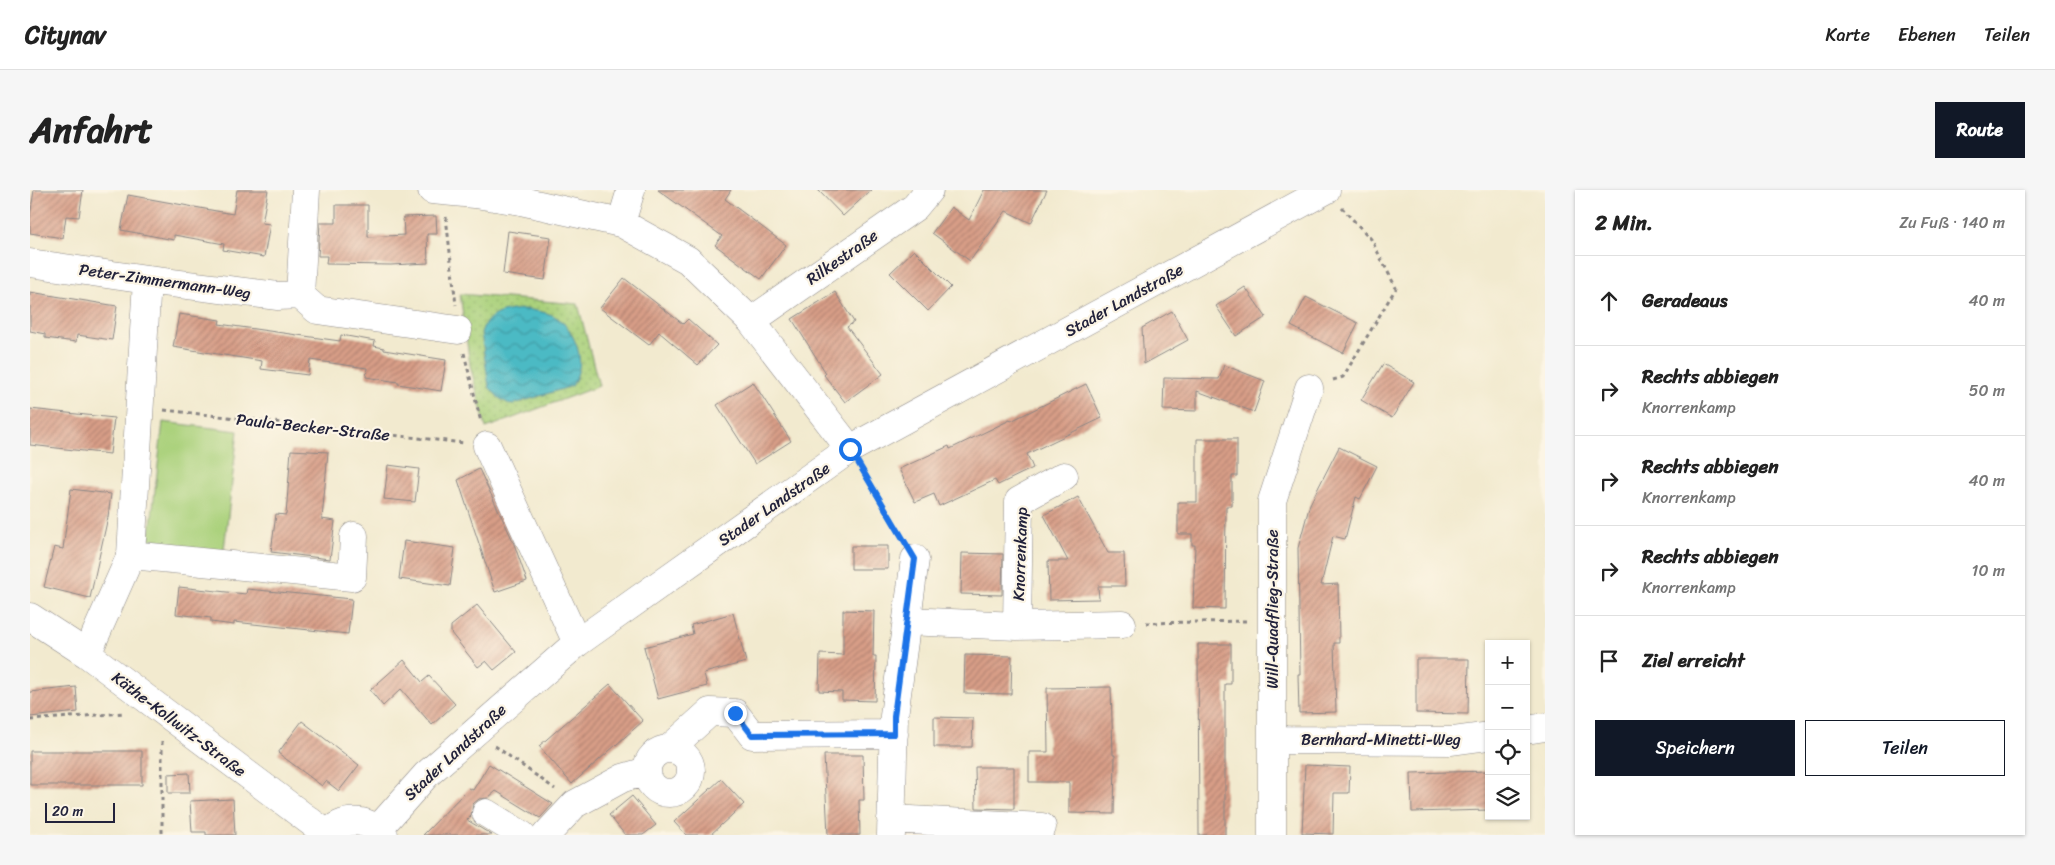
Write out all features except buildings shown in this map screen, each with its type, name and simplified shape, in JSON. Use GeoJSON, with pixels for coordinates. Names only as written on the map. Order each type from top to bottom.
{"type":"FeatureCollection","features":[{"type":"Feature","properties":{"kind":"street"},"geometry":{"type":"LineString","coordinates":[[306,190],[300,295],[317,310],[458,330]]}},
{"type":"Feature","properties":{"kind":"street"},"geometry":{"type":"LineString","coordinates":[[432,190],[521,201],[621,223],[688,260],[751,321],[850,449]]}},
{"type":"Feature","properties":{"kind":"street"},"geometry":{"type":"LineString","coordinates":[[621,223],[631,190]]}},
{"type":"Feature","properties":{"kind":"street","name":"Rilkestraße"},"geometry":{"type":"LineString","coordinates":[[751,321],[915,207],[929,190]]}},
{"type":"Feature","properties":{"kind":"street","name":"Stader Landstraße"},"geometry":{"type":"LineString","coordinates":[[381,832],[426,775],[577,644],[850,449],[1325,190]]}},
{"type":"Feature","properties":{"kind":"street","name":"Peter-Zimmermann-Weg"},"geometry":{"type":"LineString","coordinates":[[30,263],[146,280],[278,296],[300,295]]}},
{"type":"Feature","properties":{"kind":"street"},"geometry":{"type":"LineString","coordinates":[[87,654],[132,555],[146,280]]}},
{"type":"Feature","properties":{"kind":"street","name":"Will-Quadflieg-Straße"},"geometry":{"type":"LineString","coordinates":[[1272,835],[1272,501],[1309,388]]}},
{"type":"Feature","properties":{"kind":"street"},"geometry":{"type":"LineString","coordinates":[[487,446],[577,644]]}},
{"type":"Feature","properties":{"kind":"street","name":"Knorrenkamp"},"geometry":{"type":"LineString","coordinates":[[1017,626],[1019,501],[1064,476]]}},
{"type":"Feature","properties":{"kind":"street"},"geometry":{"type":"LineString","coordinates":[[132,555],[352,577],[354,536]]}},
{"type":"Feature","properties":{"kind":"street"},"geometry":{"type":"LineString","coordinates":[[915,559],[894,716],[891,827],[1042,826]]}},
{"type":"Feature","properties":{"kind":"street","name":"Käthe-Kollwitz-Straße"},"geometry":{"type":"LineString","coordinates":[[30,617],[87,654],[326,834]]}},
{"type":"Feature","properties":{"kind":"street"},"geometry":{"type":"LineString","coordinates":[[907,621],[1017,626],[1122,624]]}},
{"type":"Feature","properties":{"kind":"street"},"geometry":{"type":"LineString","coordinates":[[669,749],[682,754],[690,766],[691,773],[684,786],[678,790],[664,792],[652,784],[647,771],[648,764],[656,753],[669,749],[710,712],[735,713],[752,735],[894,734]]}},
{"type":"Feature","properties":{"kind":"street"},"geometry":{"type":"LineString","coordinates":[[1530,729],[1545,727]]}},
{"type":"Feature","properties":{"kind":"street","name":"Bernhard-Minetti-Weg"},"geometry":{"type":"LineString","coordinates":[[1272,740],[1452,741],[1485,737]]}},
{"type":"Feature","properties":{"kind":"street"},"geometry":{"type":"LineString","coordinates":[[546,835],[575,804],[623,778],[647,771]]}},
{"type":"Feature","properties":{"kind":"street"},"geometry":{"type":"LineString","coordinates":[[486,813],[522,835]]}},
{"type":"Feature","properties":{"kind":"street"},"geometry":{"type":"LineString","coordinates":[[326,834],[338,825],[351,821],[365,822],[381,832]]}},
{"type":"Feature","properties":{"kind":"path"},"geometry":{"type":"LineString","coordinates":[[444,190],[458,330],[487,446]]}},
{"type":"Feature","properties":{"kind":"path"},"geometry":{"type":"LineString","coordinates":[[1309,388],[1343,377],[1396,288],[1371,239],[1325,190]]}},
{"type":"Feature","properties":{"kind":"path","name":"Paula-Becker-Straße"},"geometry":{"type":"LineString","coordinates":[[139,407],[487,446]]}},
{"type":"Feature","properties":{"kind":"path"},"geometry":{"type":"LineString","coordinates":[[850,449],[915,559]]}},
{"type":"Feature","properties":{"kind":"path"},"geometry":{"type":"LineString","coordinates":[[1122,624],[1272,620]]}},
{"type":"Feature","properties":{"kind":"path"},"geometry":{"type":"LineString","coordinates":[[30,720],[161,711],[162,835]]}},
{"type":"Feature","properties":{"kind":"path"},"geometry":{"type":"LineString","coordinates":[[474,732],[575,804]]}},
{"type":"Feature","properties":{"kind":"green space"},"geometry":{"type":"Polygon","coordinates":[[[460,294],[578,304],[599,386],[486,428],[470,365],[460,294]]]}},
{"type":"Feature","properties":{"kind":"green space"},"geometry":{"type":"Polygon","coordinates":[[[163,422],[238,431],[223,558],[148,550],[163,422]]]}},
{"type":"Feature","properties":{"kind":"water"},"geometry":{"type":"Polygon","coordinates":[[[525,309],[543,312],[564,323],[576,343],[579,365],[577,376],[572,386],[511,405],[499,398],[489,387],[481,333],[484,326],[493,316],[504,311],[525,309]]]}},
{"type":"Feature","properties":{"kind":"route"},"geometry":{"type":"LineString","coordinates":[[735,713],[752,735],[894,734],[894,716],[915,559],[850,449]]}}]}
